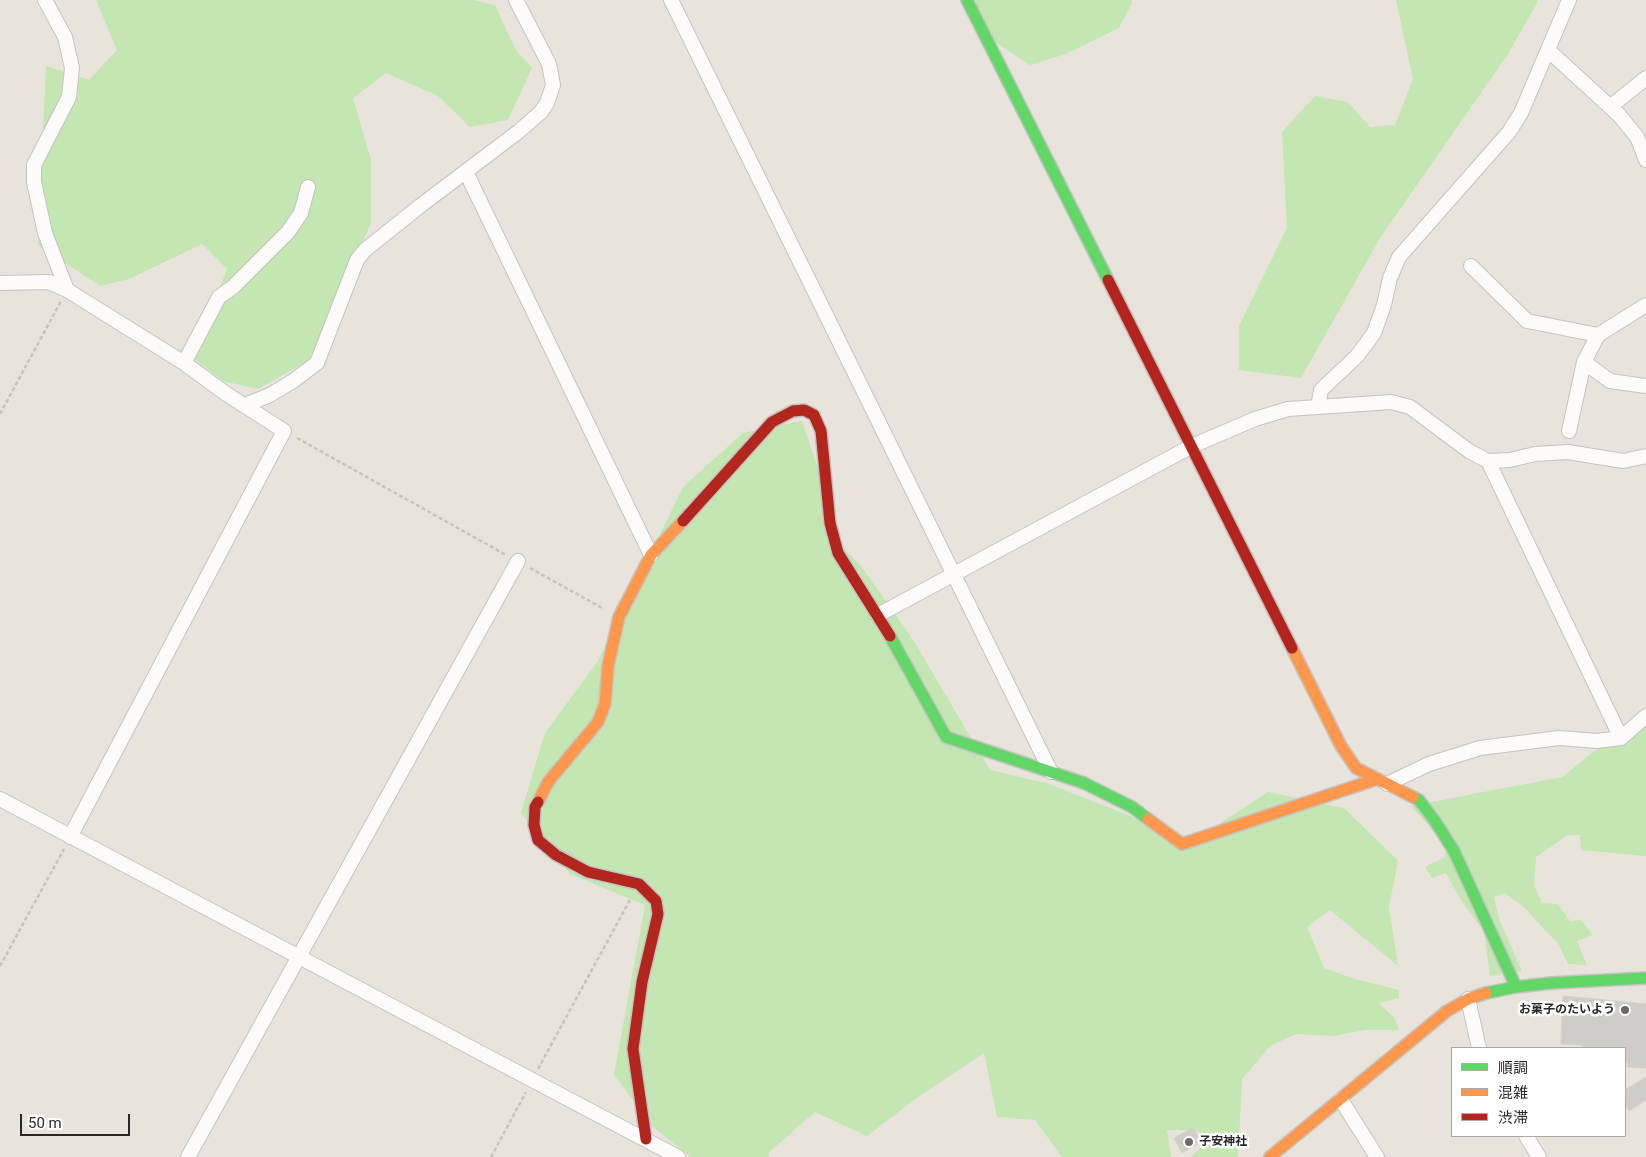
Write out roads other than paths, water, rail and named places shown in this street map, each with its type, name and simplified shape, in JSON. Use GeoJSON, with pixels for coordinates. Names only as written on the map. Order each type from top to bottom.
{"type":"FeatureCollection","features":[{"type":"Feature","properties":{"kind":"street"},"geometry":{"type":"LineString","coordinates":[[45,0],[65,37],[72,68],[69,97],[34,165],[34,182],[44,233],[67,290]]}},
{"type":"Feature","properties":{"kind":"street"},"geometry":{"type":"LineString","coordinates":[[245,405],[270,395],[317,363],[357,260],[361,255],[384,234],[518,132],[541,112],[547,103],[553,85],[549,64],[516,0]]}},
{"type":"Feature","properties":{"kind":"street"},"geometry":{"type":"LineString","coordinates":[[671,0],[1051,772]]}},
{"type":"Feature","properties":{"kind":"street"},"geometry":{"type":"LineString","coordinates":[[1318,406],[1321,390],[1357,356],[1374,333],[1384,305],[1390,278],[1399,258],[1509,132],[1521,113],[1569,0]]}},
{"type":"Feature","properties":{"kind":"street"},"geometry":{"type":"LineString","coordinates":[[972,3],[1341,746],[1356,768],[1419,800],[1454,851],[1516,987]]}},
{"type":"Feature","properties":{"kind":"street"},"geometry":{"type":"LineString","coordinates":[[1548,50],[1619,115],[1637,137],[1646,160]]}},
{"type":"Feature","properties":{"kind":"street"},"geometry":{"type":"LineString","coordinates":[[1610,107],[1646,78]]}},
{"type":"Feature","properties":{"kind":"street"},"geometry":{"type":"LineString","coordinates":[[466,172],[651,556]]}},
{"type":"Feature","properties":{"kind":"street"},"geometry":{"type":"LineString","coordinates":[[184,363],[219,297],[233,287],[288,232],[301,212],[308,187]]}},
{"type":"Feature","properties":{"kind":"street"},"geometry":{"type":"LineString","coordinates":[[1471,266],[1527,321],[1598,335]]}},
{"type":"Feature","properties":{"kind":"street"},"geometry":{"type":"LineString","coordinates":[[0,283],[49,282],[67,290],[184,363],[225,393],[284,431],[70,837]]}},
{"type":"Feature","properties":{"kind":"street"},"geometry":{"type":"LineString","coordinates":[[1569,430],[1584,362],[1598,335],[1646,305]]}},
{"type":"Feature","properties":{"kind":"street"},"geometry":{"type":"LineString","coordinates":[[1584,362],[1610,381],[1646,386]]}},
{"type":"Feature","properties":{"kind":"street"},"geometry":{"type":"LineString","coordinates":[[878,615],[1192,446],[1255,419],[1288,409],[1391,402],[1410,407],[1469,451],[1488,461],[1510,460],[1535,454],[1568,452],[1623,461],[1646,456]]}},
{"type":"Feature","properties":{"kind":"street"},"geometry":{"type":"LineString","coordinates":[[646,1140],[634,1049],[642,982],[658,914],[656,901],[639,884],[588,872],[556,855],[538,840],[534,825],[535,807],[548,782],[598,722],[605,704],[608,666],[619,617],[651,556],[711,492],[772,422],[793,411],[804,410],[814,415],[821,431],[830,523],[838,553],[878,615],[946,736],[1084,783],[1132,806],[1182,844],[1480,748],[1559,738],[1597,741],[1621,738],[1646,716]]}},
{"type":"Feature","properties":{"kind":"street"},"geometry":{"type":"LineString","coordinates":[[1488,461],[1621,738]]}},
{"type":"Feature","properties":{"kind":"street"},"geometry":{"type":"LineString","coordinates":[[188,1157],[518,561]]}},
{"type":"Feature","properties":{"kind":"street"},"geometry":{"type":"LineString","coordinates":[[0,799],[678,1157]]}},
{"type":"Feature","properties":{"kind":"street"},"geometry":{"type":"LineString","coordinates":[[1270,1157],[1447,1011],[1468,999],[1489,992],[1516,987],[1551,983],[1646,978]]}},
{"type":"Feature","properties":{"kind":"street"},"geometry":{"type":"LineString","coordinates":[[1468,999],[1479,1047]]}},
{"type":"Feature","properties":{"kind":"street"},"geometry":{"type":"LineString","coordinates":[[1341,1100],[1377,1157]]}},
{"type":"Feature","properties":{"kind":"street"},"geometry":{"type":"LineString","coordinates":[[1527,1137],[1539,1157]]}},
{"type":"Feature","properties":{"kind":"place","name":"お菓子のたいよう"},"geometry":{"type":"Point","coordinates":[1625,1010]}},
{"type":"Feature","properties":{"kind":"place","name":"子安神社"},"geometry":{"type":"Point","coordinates":[1189,1142]}}]}
